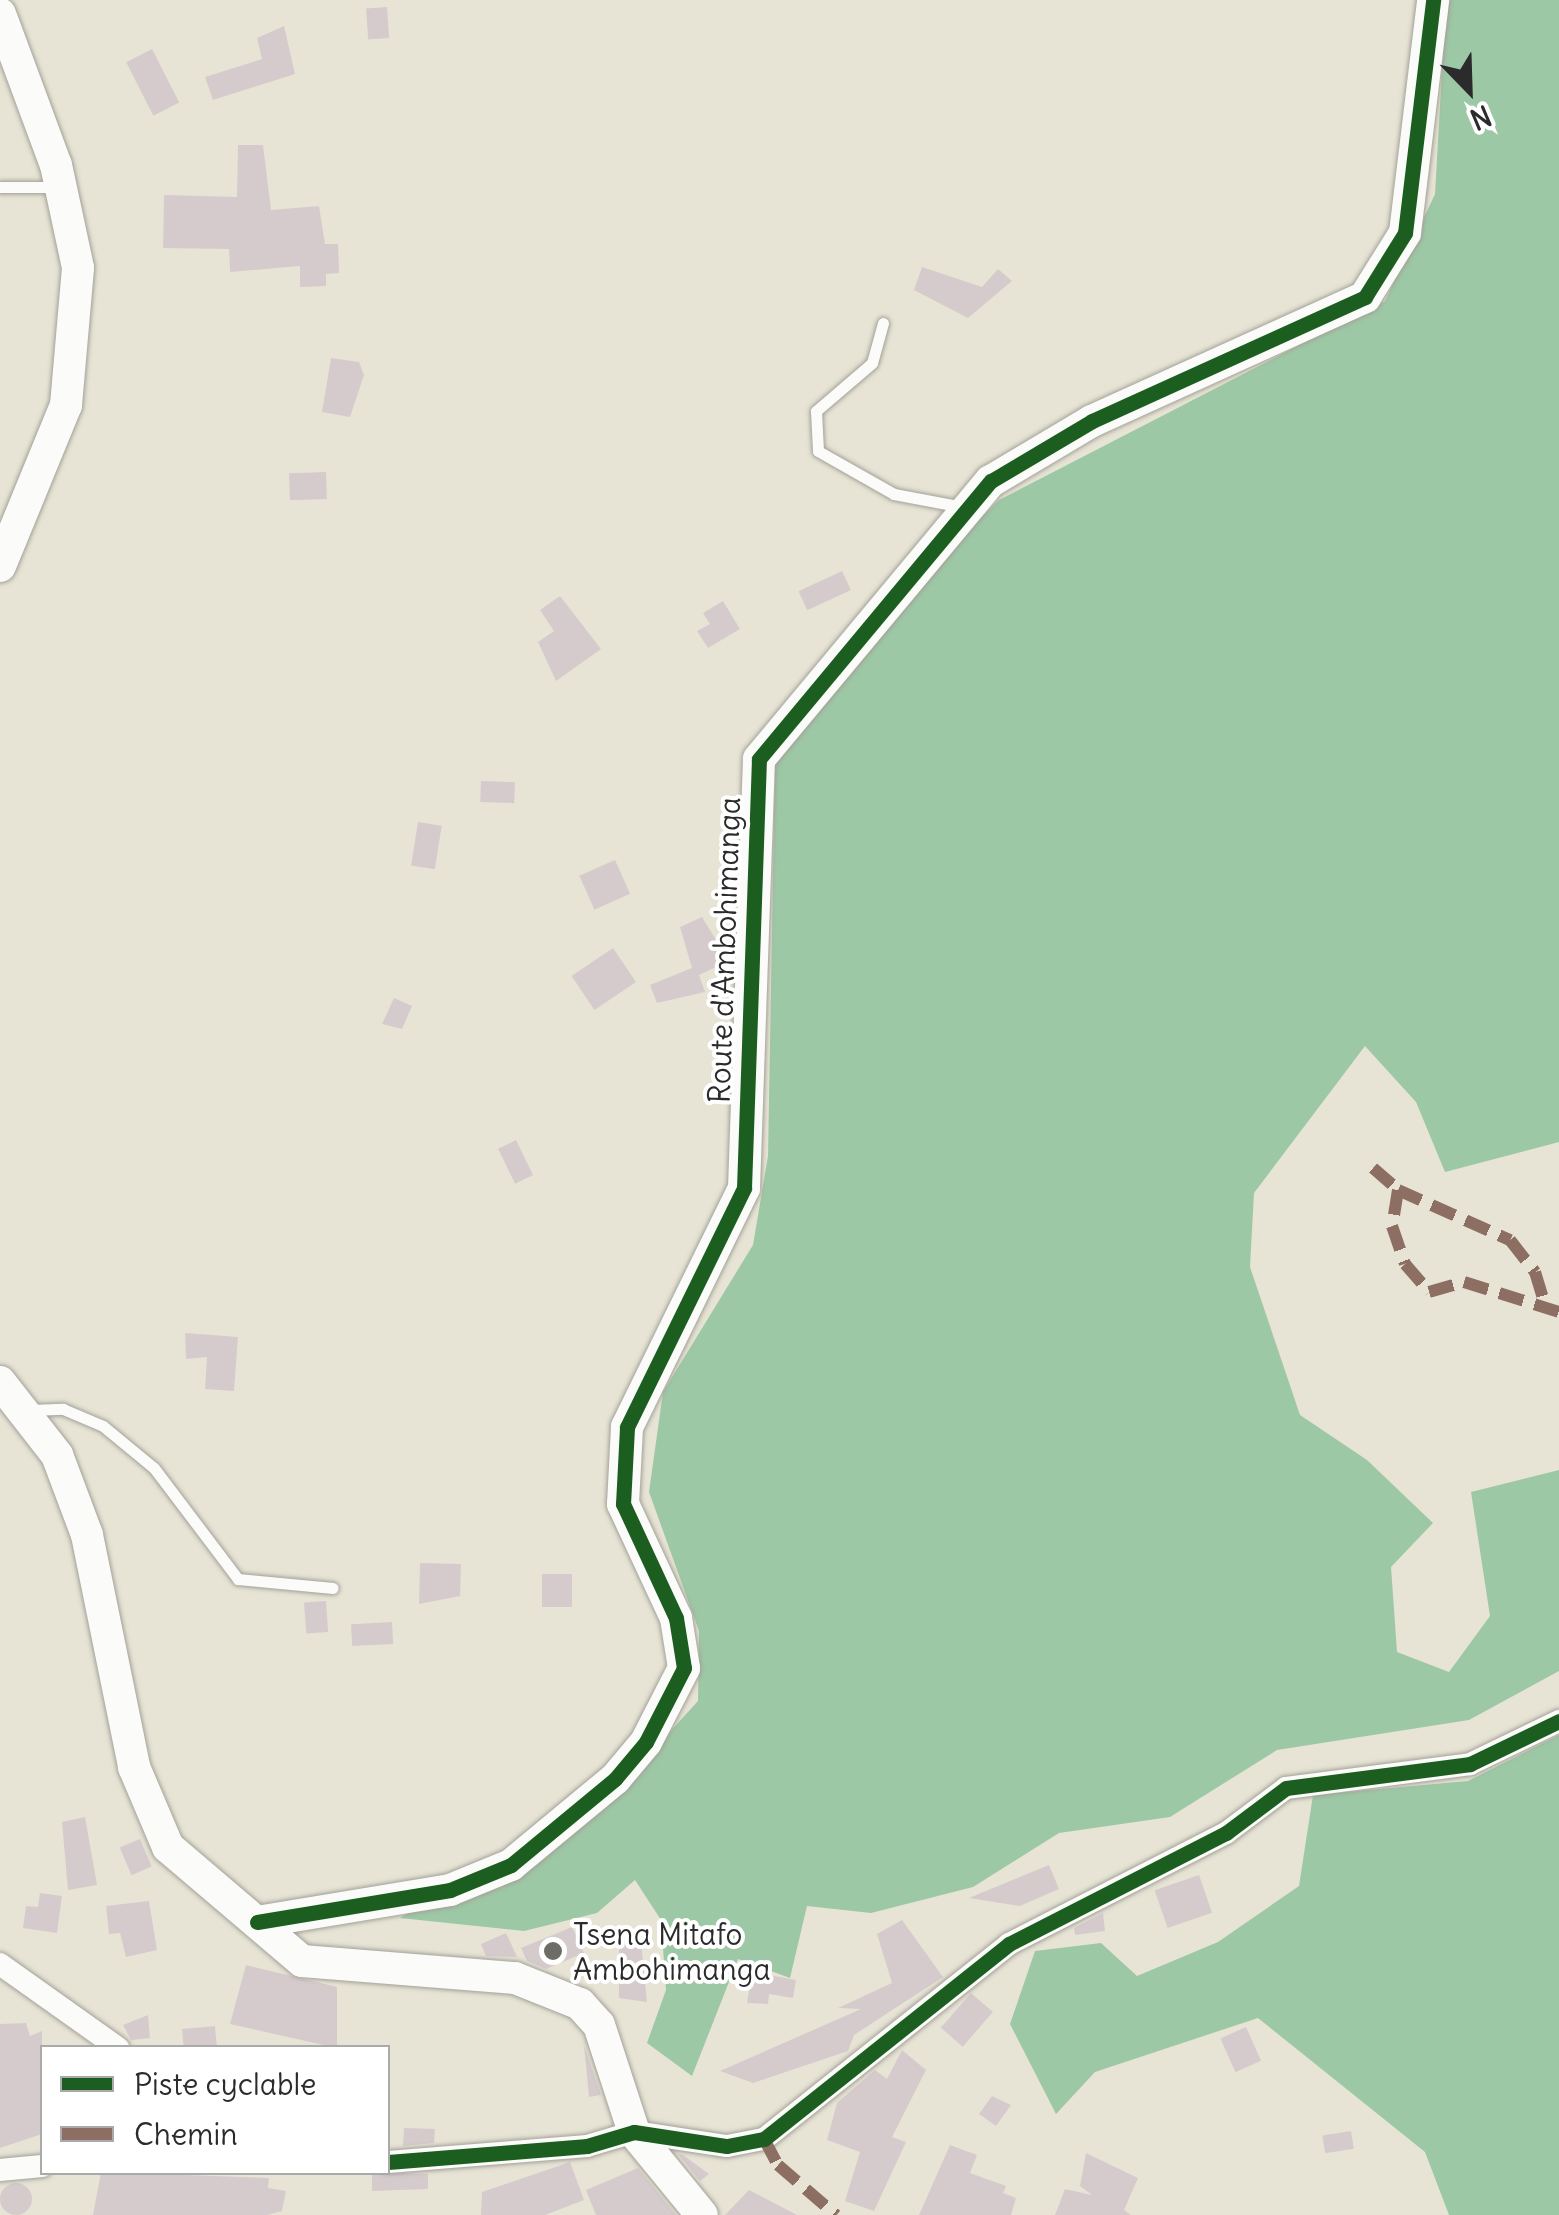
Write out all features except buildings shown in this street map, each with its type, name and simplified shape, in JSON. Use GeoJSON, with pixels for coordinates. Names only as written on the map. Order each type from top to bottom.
{"type":"FeatureCollection","features":[{"type":"Feature","properties":{"kind":"street","name":"Route d'Ambohimanga"},"geometry":{"type":"LineString","coordinates":[[257,1922],[450,1890],[511,1864],[616,1779],[670,1698],[684,1668],[676,1618],[624,1504],[627,1428],[744,1188],[759,759],[938,549],[962,508],[1092,422],[1365,297],[1405,233],[1433,0]]}},
{"type":"Feature","properties":{"kind":"street"},"geometry":{"type":"LineString","coordinates":[[0,14],[60,187],[78,268],[66,406],[0,566]]}},
{"type":"Feature","properties":{"kind":"street"},"geometry":{"type":"LineString","coordinates":[[0,1382],[30,1410],[87,1535],[149,1805],[193,1876],[257,1922],[302,1962],[515,1978],[580,2004],[599,2024],[634,2132],[702,2215]]}},
{"type":"Feature","properties":{"kind":"street"},"geometry":{"type":"LineString","coordinates":[[390,2162],[587,2146],[634,2132],[727,2146],[764,2139],[1009,1944],[1226,1833],[1286,1788],[1470,1764],[1559,1720]]}},
{"type":"Feature","properties":{"kind":"street"},"geometry":{"type":"LineString","coordinates":[[0,1964],[114,2045]]}},
{"type":"Feature","properties":{"kind":"street"},"geometry":{"type":"LineString","coordinates":[[0,2170],[40,2166]]}},
{"type":"Feature","properties":{"kind":"lane"},"geometry":{"type":"LineString","coordinates":[[0,188],[60,187]]}},
{"type":"Feature","properties":{"kind":"lane"},"geometry":{"type":"LineString","coordinates":[[882,323],[872,363],[816,412],[818,451],[894,494],[962,508]]}},
{"type":"Feature","properties":{"kind":"lane"},"geometry":{"type":"LineString","coordinates":[[30,1410],[62,1409],[103,1426],[154,1468],[238,1579],[333,1588]]}},
{"type":"Feature","properties":{"kind":"green space"},"geometry":{"type":"Polygon","coordinates":[[[1446,0],[1559,0],[1559,1142],[1445,1172],[1416,1102],[1365,1046],[1254,1193],[1250,1267],[1300,1415],[1367,1460],[1433,1523],[1391,1567],[1397,1652],[1449,1672],[1490,1616],[1471,1492],[1559,1470],[1559,1671],[1469,1720],[1277,1750],[1170,1817],[1059,1833],[973,1887],[871,1913],[807,1906],[790,1978],[738,1959],[692,2076],[647,2043],[666,1990],[661,1920],[635,1880],[597,1913],[524,1931],[400,1918],[627,1779],[698,1701],[699,1631],[649,1492],[663,1392],[753,1245],[768,1156],[775,764],[867,630],[999,500],[1385,301],[1435,194],[1446,0]]]}},
{"type":"Feature","properties":{"kind":"green space"},"geometry":{"type":"Polygon","coordinates":[[[1559,1735],[1559,2215],[1449,2215],[1425,2152],[1258,2018],[1095,2072],[1056,2114],[1010,2024],[1035,1951],[1101,1943],[1137,1976],[1218,1942],[1299,1886],[1313,1795],[1468,1781],[1559,1735]]]}},
{"type":"Feature","properties":{"kind":"marked path"},"geometry":{"type":"LineString","coordinates":[[1373,1168],[1398,1190],[1392,1226],[1405,1264],[1429,1292],[1464,1282],[1559,1312]]}},
{"type":"Feature","properties":{"kind":"marked path"},"geometry":{"type":"LineString","coordinates":[[1398,1190],[1510,1240],[1535,1272],[1544,1302]]}},
{"type":"Feature","properties":{"kind":"marked path"},"geometry":{"type":"LineString","coordinates":[[764,2139],[778,2165],[836,2215]]}},
{"type":"Feature","properties":{"kind":"cycle path"},"geometry":{"type":"LineString","coordinates":[[257,1922],[450,1890],[511,1865],[615,1779],[646,1742],[684,1668],[676,1618],[623,1504],[627,1427],[744,1188],[759,759],[991,481],[1092,421],[1365,297],[1405,233],[1433,0]]}},
{"type":"Feature","properties":{"kind":"cycle path"},"geometry":{"type":"LineString","coordinates":[[390,2162],[587,2146],[634,2132],[727,2146],[764,2139],[1009,1944],[1226,1833],[1286,1788],[1470,1764],[1559,1721]]}},
{"type":"Feature","properties":{"kind":"place","name":"Tsena Mitafo Ambohimanga"},"geometry":{"type":"Point","coordinates":[553,1951]}}]}
